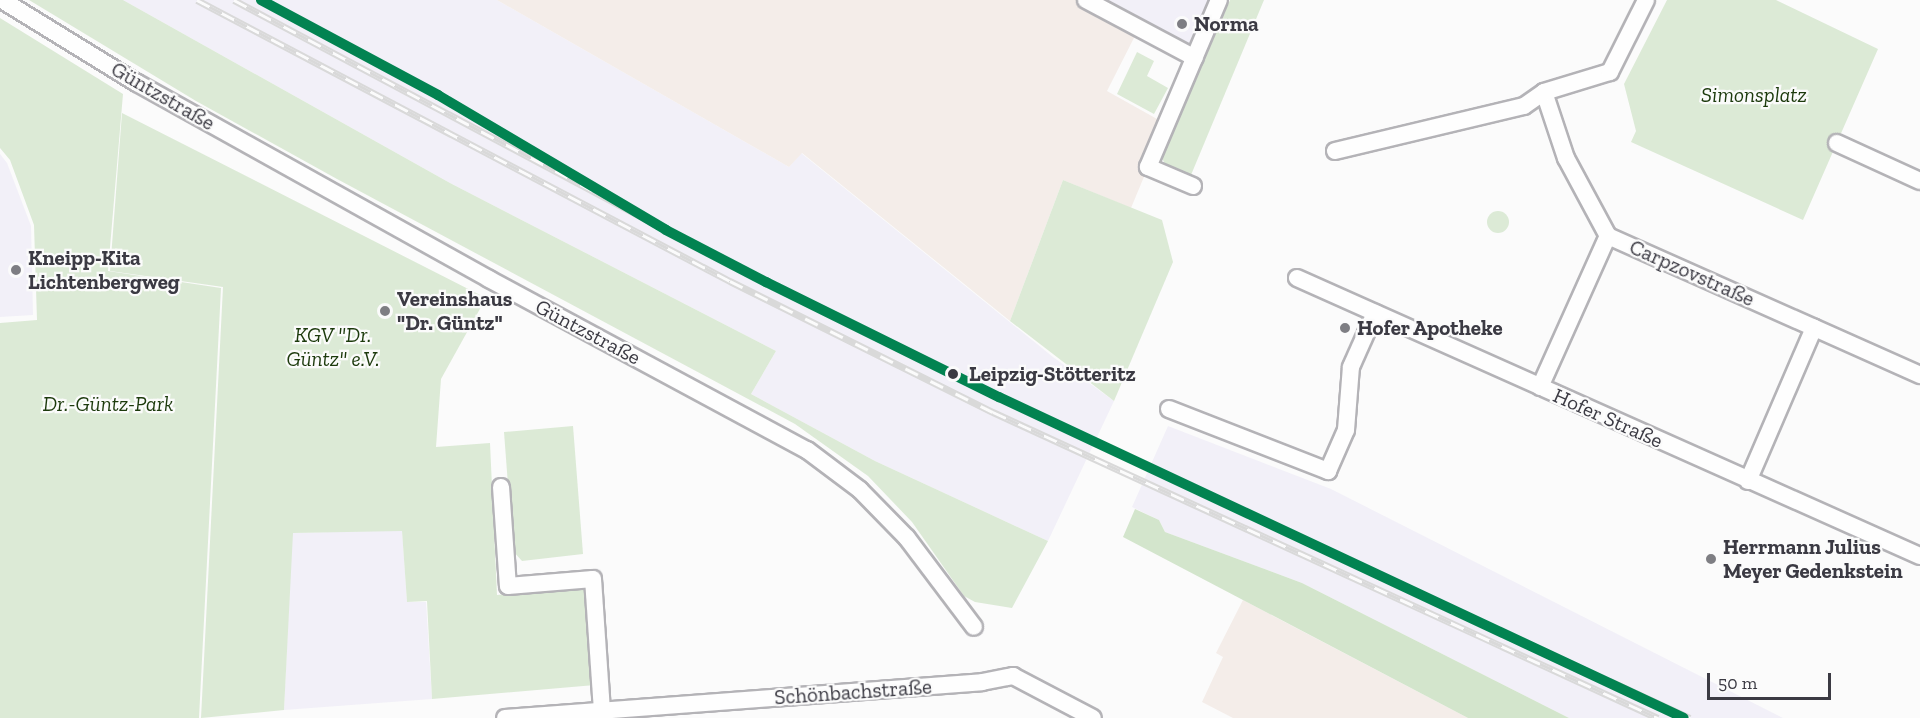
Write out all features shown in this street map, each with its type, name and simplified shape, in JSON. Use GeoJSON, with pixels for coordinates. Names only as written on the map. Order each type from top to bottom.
{"type":"FeatureCollection","features":[{"type":"Feature","properties":{"kind":"street","name":"Güntzstraße"},"geometry":{"type":"LineString","coordinates":[[2,0],[148,89],[807,450],[860,490],[907,538],[974,627]]}},
{"type":"Feature","properties":{"kind":"street"},"geometry":{"type":"LineString","coordinates":[[1086,0],[1195,57]]}},
{"type":"Feature","properties":{"kind":"street"},"geometry":{"type":"LineString","coordinates":[[1193,186],[1148,167],[1219,0]]}},
{"type":"Feature","properties":{"kind":"street"},"geometry":{"type":"LineString","coordinates":[[1335,151],[1524,106],[1544,92],[1610,72],[1646,0]]}},
{"type":"Feature","properties":{"kind":"street","name":"Carpzovstraße"},"geometry":{"type":"LineString","coordinates":[[1544,92],[1566,158],[1608,236],[1920,375]]}},
{"type":"Feature","properties":{"kind":"street"},"geometry":{"type":"LineString","coordinates":[[1837,143],[1920,181]]}},
{"type":"Feature","properties":{"kind":"street"},"geometry":{"type":"LineString","coordinates":[[1540,387],[1608,236]]}},
{"type":"Feature","properties":{"kind":"street","name":"Hofer Straße"},"geometry":{"type":"LineString","coordinates":[[1297,278],[1920,556]]}},
{"type":"Feature","properties":{"kind":"street"},"geometry":{"type":"LineString","coordinates":[[1169,409],[1328,471],[1346,430],[1352,367],[1375,313]]}},
{"type":"Feature","properties":{"kind":"street"},"geometry":{"type":"LineString","coordinates":[[1748,481],[1814,328]]}},
{"type":"Feature","properties":{"kind":"street"},"geometry":{"type":"LineString","coordinates":[[501,487],[508,586],[592,579],[602,711]]}},
{"type":"Feature","properties":{"kind":"street","name":"Schönbachstraße"},"geometry":{"type":"LineString","coordinates":[[504,718],[982,682],[1014,676],[1093,718]]}},
{"type":"Feature","properties":{"kind":"shaded area"},"geometry":{"type":"Polygon","coordinates":[[[123,0],[497,0],[789,167],[801,153],[1053,357],[1114,401],[1048,541],[875,461],[751,394],[776,351],[450,183],[123,0]]]}},
{"type":"Feature","properties":{"kind":"shaded area"},"geometry":{"type":"Polygon","coordinates":[[[497,0],[1108,0],[1104,9],[1139,28],[1107,91],[1166,124],[1131,208],[1063,180],[1010,321],[802,153],[789,167],[497,0]]]}},
{"type":"Feature","properties":{"kind":"shaded area"},"geometry":{"type":"Polygon","coordinates":[[[1108,0],[1219,0],[1195,58],[1104,10],[1108,0]]]}},
{"type":"Feature","properties":{"kind":"shaded area","name":"Kneipp-Kita Lichtenbergweg"},"geometry":{"type":"Polygon","coordinates":[[[0,154],[7,163],[31,226],[33,315],[0,317],[0,154]]]}},
{"type":"Feature","properties":{"kind":"shaded area"},"geometry":{"type":"Polygon","coordinates":[[[1168,426],[1331,489],[1783,718],[1569,718],[1302,583],[1165,532],[1159,520],[1132,507],[1168,426]]]}},
{"type":"Feature","properties":{"kind":"shaded area"},"geometry":{"type":"Polygon","coordinates":[[[402,530],[407,602],[426,602],[432,699],[284,710],[292,533],[402,530]]]}},
{"type":"Feature","properties":{"kind":"shaded area"},"geometry":{"type":"Polygon","coordinates":[[[1243,600],[1468,718],[1233,718],[1202,702],[1223,657],[1216,653],[1243,600]]]}},
{"type":"Feature","properties":{"kind":"green space"},"geometry":{"type":"Polygon","coordinates":[[[29,0],[123,0],[450,183],[776,351],[751,394],[875,461],[1048,541],[1012,608],[975,602],[964,596],[912,522],[868,476],[795,424],[196,101],[29,0]]]}},
{"type":"Feature","properties":{"kind":"green space"},"geometry":{"type":"Polygon","coordinates":[[[1230,0],[1264,0],[1191,175],[1165,164],[1162,158],[1230,0]]]}},
{"type":"Feature","properties":{"kind":"green space","name":"Simonsplatz"},"geometry":{"type":"Polygon","coordinates":[[[1667,0],[1776,0],[1878,49],[1803,220],[1631,142],[1636,131],[1624,84],[1667,0]]]}},
{"type":"Feature","properties":{"kind":"green space","name":"Dr.-Güntz-Park"},"geometry":{"type":"Polygon","coordinates":[[[0,18],[123,94],[108,271],[221,288],[199,718],[0,718],[0,323],[37,320],[34,225],[10,160],[0,148],[0,18]]]}},
{"type":"Feature","properties":{"kind":"green space"},"geometry":{"type":"Polygon","coordinates":[[[1137,52],[1154,61],[1147,76],[1168,88],[1154,114],[1117,94],[1137,52]]]}},
{"type":"Feature","properties":{"kind":"green space","name":"KGV \"Dr. Güntz\" e.V."},"geometry":{"type":"Polygon","coordinates":[[[122,113],[486,298],[441,379],[436,447],[490,443],[497,595],[589,587],[595,685],[432,699],[427,601],[407,602],[402,531],[293,533],[284,710],[201,718],[223,287],[110,271],[122,113]]]}},
{"type":"Feature","properties":{"kind":"green space"},"geometry":{"type":"Polygon","coordinates":[[[1063,180],[1162,220],[1173,262],[1114,401],[1010,321],[1063,180]]]}},
{"type":"Feature","properties":{"kind":"green space"},"geometry":{"type":"Polygon","coordinates":[[[1498,211],[1506,214],[1509,222],[1506,230],[1498,233],[1490,230],[1487,222],[1490,214],[1498,211]]]}},
{"type":"Feature","properties":{"kind":"green space"},"geometry":{"type":"Polygon","coordinates":[[[573,426],[583,554],[522,561],[513,551],[504,432],[573,426]]]}},
{"type":"Feature","properties":{"kind":"green space"},"geometry":{"type":"Polygon","coordinates":[[[1135,509],[1159,520],[1165,532],[1302,583],[1569,718],[1468,718],[1123,537],[1135,509]]]}},
{"type":"Feature","properties":{"kind":"railway"},"geometry":{"type":"LineString","coordinates":[[197,0],[730,281],[993,412],[1658,718]]}},
{"type":"Feature","properties":{"kind":"railway"},"geometry":{"type":"LineString","coordinates":[[234,0],[666,230]]}},
{"type":"Feature","properties":{"kind":"railway"},"geometry":{"type":"LineString","coordinates":[[1610,681],[1690,718]]}},
{"type":"Feature","properties":{"kind":"transit line"},"geometry":{"type":"LineString","coordinates":[[261,0],[438,95],[666,230],[766,282],[999,397],[1684,718]]}},
{"type":"Feature","properties":{"kind":"place","name":"Norma"},"geometry":{"type":"Point","coordinates":[1182,24]}},
{"type":"Feature","properties":{"kind":"place","name":"Kneipp-Kita Lichtenbergweg"},"geometry":{"type":"Point","coordinates":[16,270]}},
{"type":"Feature","properties":{"kind":"place","name":"Vereinshaus \"Dr. Güntz\""},"geometry":{"type":"Point","coordinates":[385,311]}},
{"type":"Feature","properties":{"kind":"place","name":"Hofer Apotheke"},"geometry":{"type":"Point","coordinates":[1345,328]}},
{"type":"Feature","properties":{"kind":"place","name":"Leipzig-Stötteritz"},"geometry":{"type":"Point","coordinates":[953,374]}},
{"type":"Feature","properties":{"kind":"place","name":"Herrmann Julius Meyer Gedenkstein"},"geometry":{"type":"Point","coordinates":[1711,559]}}]}
